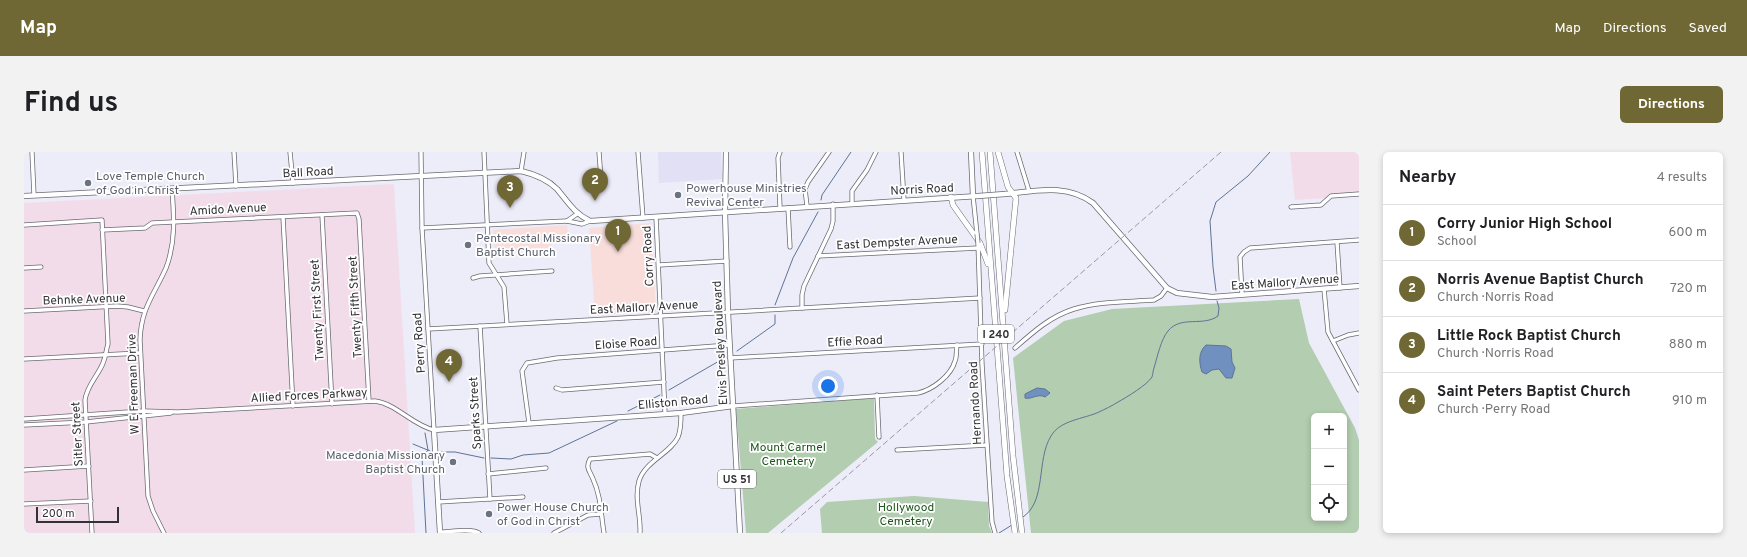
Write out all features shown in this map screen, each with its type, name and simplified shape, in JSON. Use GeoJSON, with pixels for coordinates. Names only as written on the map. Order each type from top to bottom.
{"type":"FeatureCollection","features":[{"type":"Feature","properties":{"kind":"highway","name":"I 240"},"geometry":{"type":"LineString","coordinates":[[982,152],[1007,476],[1014,531]]}},
{"type":"Feature","properties":{"kind":"highway","name":"I 240"},"geometry":{"type":"LineString","coordinates":[[990,152],[1014,474],[1022,533]]}},
{"type":"Feature","properties":{"kind":"highway"},"geometry":{"type":"LineString","coordinates":[[998,152],[1008,187],[1016,198],[1003,325]]}},
{"type":"Feature","properties":{"kind":"highway"},"geometry":{"type":"LineString","coordinates":[[951,197],[953,205],[980,242],[991,276]]}},
{"type":"Feature","properties":{"kind":"main road","name":"Elvis Presley Boulevard"},"geometry":{"type":"LineString","coordinates":[[726,152],[725,212],[729,345],[740,533]]}},
{"type":"Feature","properties":{"kind":"main road","name":"Hernando Road"},"geometry":{"type":"LineString","coordinates":[[971,152],[976,196]]}},
{"type":"Feature","properties":{"kind":"main road","name":"Ball Road"},"geometry":{"type":"LineString","coordinates":[[24,196],[521,171],[531,173],[545,180],[556,188],[577,214]]}},
{"type":"Feature","properties":{"kind":"main road","name":"Norris Road"},"geometry":{"type":"LineString","coordinates":[[590,221],[833,204],[976,196],[1029,191],[1072,191],[1084,196],[1093,203],[1167,288],[1177,294],[1212,297]]}},
{"type":"Feature","properties":{"kind":"main road"},"geometry":{"type":"LineString","coordinates":[[577,214],[590,221]]}},
{"type":"Feature","properties":{"kind":"main road","name":"East Mallory Avenue"},"geometry":{"type":"LineString","coordinates":[[1212,297],[1359,286]]}},
{"type":"Feature","properties":{"kind":"main road","name":"Elliston Road"},"geometry":{"type":"LineString","coordinates":[[434,430],[681,412],[733,406]]}},
{"type":"Feature","properties":{"kind":"main road","name":"Perry Road"},"geometry":{"type":"LineString","coordinates":[[434,430],[440,532]]}},
{"type":"Feature","properties":{"kind":"street"},"geometry":{"type":"LineString","coordinates":[[32,152],[34,196]]}},
{"type":"Feature","properties":{"kind":"street"},"geometry":{"type":"LineString","coordinates":[[234,152],[236,186]]}},
{"type":"Feature","properties":{"kind":"street"},"geometry":{"type":"LineString","coordinates":[[290,152],[293,183]]}},
{"type":"Feature","properties":{"kind":"street","name":"Perry Road"},"geometry":{"type":"LineString","coordinates":[[421,152],[422,228],[434,430]]}},
{"type":"Feature","properties":{"kind":"street"},"geometry":{"type":"LineString","coordinates":[[484,152],[489,263],[504,287],[506,294],[507,324]]}},
{"type":"Feature","properties":{"kind":"street"},"geometry":{"type":"LineString","coordinates":[[521,171],[524,152]]}},
{"type":"Feature","properties":{"kind":"street"},"geometry":{"type":"LineString","coordinates":[[599,152],[601,179]]}},
{"type":"Feature","properties":{"kind":"street"},"geometry":{"type":"LineString","coordinates":[[638,152],[643,218]]}},
{"type":"Feature","properties":{"kind":"street"},"geometry":{"type":"LineString","coordinates":[[780,152],[778,158],[780,208]]}},
{"type":"Feature","properties":{"kind":"street"},"geometry":{"type":"LineString","coordinates":[[807,206],[806,189],[808,182],[829,152]]}},
{"type":"Feature","properties":{"kind":"street"},"geometry":{"type":"LineString","coordinates":[[852,204],[852,191],[867,170],[876,152]]}},
{"type":"Feature","properties":{"kind":"street"},"geometry":{"type":"LineString","coordinates":[[900,152],[904,200]]}},
{"type":"Feature","properties":{"kind":"street"},"geometry":{"type":"LineString","coordinates":[[1018,152],[1029,191]]}},
{"type":"Feature","properties":{"kind":"street","name":"W E Freeman Drive"},"geometry":{"type":"LineString","coordinates":[[164,533],[153,511],[148,496],[140,331],[144,311],[167,263],[173,242],[174,221],[172,189]]}},
{"type":"Feature","properties":{"kind":"street"},"geometry":{"type":"LineString","coordinates":[[1291,207],[1321,204],[1331,196],[1359,194]]}},
{"type":"Feature","properties":{"kind":"street","name":"Hernando Road"},"geometry":{"type":"LineString","coordinates":[[976,196],[987,444],[994,531]]}},
{"type":"Feature","properties":{"kind":"street"},"geometry":{"type":"LineString","coordinates":[[802,308],[804,286],[831,229],[833,221],[833,204]]}},
{"type":"Feature","properties":{"kind":"street"},"geometry":{"type":"LineString","coordinates":[[788,208],[790,247]]}},
{"type":"Feature","properties":{"kind":"street","name":"Amido Avenue"},"geometry":{"type":"LineString","coordinates":[[102,230],[145,228],[152,223],[174,221],[356,213]]}},
{"type":"Feature","properties":{"kind":"street","name":"Twenty Fifth Street"},"geometry":{"type":"LineString","coordinates":[[356,213],[359,219],[369,376],[369,401]]}},
{"type":"Feature","properties":{"kind":"street"},"geometry":{"type":"LineString","coordinates":[[567,221],[577,214]]}},
{"type":"Feature","properties":{"kind":"street","name":"Twenty First Street"},"geometry":{"type":"LineString","coordinates":[[322,215],[332,404]]}},
{"type":"Feature","properties":{"kind":"street"},"geometry":{"type":"LineString","coordinates":[[283,217],[293,406]]}},
{"type":"Feature","properties":{"kind":"street","name":"Corry Road"},"geometry":{"type":"LineString","coordinates":[[656,217],[665,413]]}},
{"type":"Feature","properties":{"kind":"street","name":"Sitler Street"},"geometry":{"type":"LineString","coordinates":[[24,225],[102,220],[108,344],[100,369],[86,394],[86,422],[92,533]]}},
{"type":"Feature","properties":{"kind":"street","name":"Norris Road"},"geometry":{"type":"LineString","coordinates":[[422,228],[567,221],[582,224],[590,221]]}},
{"type":"Feature","properties":{"kind":"street"},"geometry":{"type":"LineString","coordinates":[[1242,294],[1240,257],[1250,248],[1359,240]]}},
{"type":"Feature","properties":{"kind":"street"},"geometry":{"type":"LineString","coordinates":[[1337,242],[1340,288]]}},
{"type":"Feature","properties":{"kind":"street","name":"East Dempster Avenue"},"geometry":{"type":"LineString","coordinates":[[818,256],[978,248]]}},
{"type":"Feature","properties":{"kind":"street"},"geometry":{"type":"LineString","coordinates":[[659,266],[727,261]]}},
{"type":"Feature","properties":{"kind":"street"},"geometry":{"type":"LineString","coordinates":[[24,268],[41,267]]}},
{"type":"Feature","properties":{"kind":"street"},"geometry":{"type":"LineString","coordinates":[[473,278],[496,274],[552,271]]}},
{"type":"Feature","properties":{"kind":"street"},"geometry":{"type":"LineString","coordinates":[[1015,348],[1038,327],[1072,309],[1086,306],[1154,300],[1161,296],[1167,288]]}},
{"type":"Feature","properties":{"kind":"street"},"geometry":{"type":"LineString","coordinates":[[1324,289],[1327,326],[1333,341],[1358,385],[1359,390]]}},
{"type":"Feature","properties":{"kind":"street","name":"East Mallory Avenue"},"geometry":{"type":"LineString","coordinates":[[428,329],[980,298]]}},
{"type":"Feature","properties":{"kind":"street","name":"Behnke Avenue"},"geometry":{"type":"LineString","coordinates":[[24,311],[128,307],[144,311]]}},
{"type":"Feature","properties":{"kind":"street","name":"Sparks Street"},"geometry":{"type":"LineString","coordinates":[[480,326],[490,499]]}},
{"type":"Feature","properties":{"kind":"street"},"geometry":{"type":"LineString","coordinates":[[1333,341],[1348,335],[1359,333]]}},
{"type":"Feature","properties":{"kind":"street","name":"Effie Road"},"geometry":{"type":"LineString","coordinates":[[730,358],[982,344]]}},
{"type":"Feature","properties":{"kind":"street","name":"Eloise Road"},"geometry":{"type":"LineString","coordinates":[[529,423],[522,371],[527,364],[557,358],[729,345]]}},
{"type":"Feature","properties":{"kind":"street","name":"Elliston Road"},"geometry":{"type":"LineString","coordinates":[[733,406],[918,393],[927,391],[938,384],[955,362],[957,345]]}},
{"type":"Feature","properties":{"kind":"street"},"geometry":{"type":"LineString","coordinates":[[24,359],[140,353]]}},
{"type":"Feature","properties":{"kind":"street"},"geometry":{"type":"LineString","coordinates":[[556,388],[562,390],[664,382]]}},
{"type":"Feature","properties":{"kind":"street"},"geometry":{"type":"LineString","coordinates":[[877,395],[879,437]]}},
{"type":"Feature","properties":{"kind":"street","name":"Allied Forces Parkway"},"geometry":{"type":"LineString","coordinates":[[24,419],[143,411],[178,412],[369,401],[385,403],[419,426],[434,430]]}},
{"type":"Feature","properties":{"kind":"street","name":"Allied Forces Parkway"},"geometry":{"type":"LineString","coordinates":[[24,425],[86,422],[178,412]]}},
{"type":"Feature","properties":{"kind":"street"},"geometry":{"type":"LineString","coordinates":[[640,533],[637,507],[639,480],[645,470],[673,445],[678,437],[681,412]]}},
{"type":"Feature","properties":{"kind":"street"},"geometry":{"type":"LineString","coordinates":[[896,450],[987,444]]}},
{"type":"Feature","properties":{"kind":"street"},"geometry":{"type":"LineString","coordinates":[[604,533],[598,490],[587,468],[587,463],[590,459],[595,458],[650,454],[657,458]]}},
{"type":"Feature","properties":{"kind":"street"},"geometry":{"type":"LineString","coordinates":[[24,470],[89,466]]}},
{"type":"Feature","properties":{"kind":"street"},"geometry":{"type":"LineString","coordinates":[[488,474],[546,468]]}},
{"type":"Feature","properties":{"kind":"street"},"geometry":{"type":"LineString","coordinates":[[438,502],[523,497]]}},
{"type":"Feature","properties":{"kind":"street"},"geometry":{"type":"LineString","coordinates":[[24,504],[91,501]]}},
{"type":"Feature","properties":{"kind":"street"},"geometry":{"type":"LineString","coordinates":[[554,533],[588,515],[601,514]]}},
{"type":"Feature","properties":{"kind":"street"},"geometry":{"type":"LineString","coordinates":[[440,532],[477,531],[479,533]]}},
{"type":"Feature","properties":{"kind":"shaded area"},"geometry":{"type":"Polygon","coordinates":[[[658,152],[721,152],[722,179],[659,183],[658,152]]]}},
{"type":"Feature","properties":{"kind":"shaded area"},"geometry":{"type":"Polygon","coordinates":[[[1290,152],[1359,152],[1359,196],[1295,200],[1290,152]]]}},
{"type":"Feature","properties":{"kind":"shaded area"},"geometry":{"type":"Polygon","coordinates":[[[393,184],[415,533],[24,533],[24,203],[393,184]]]}},
{"type":"Feature","properties":{"kind":"shaded area"},"geometry":{"type":"Polygon","coordinates":[[[651,223],[656,312],[595,315],[589,228],[651,223]]]}},
{"type":"Feature","properties":{"kind":"shaded area"},"geometry":{"type":"Polygon","coordinates":[[[567,225],[568,235],[551,236],[552,251],[495,254],[493,230],[567,225]]]}},
{"type":"Feature","properties":{"kind":"green space"},"geometry":{"type":"Polygon","coordinates":[[[1299,299],[1309,343],[1347,413],[1311,413],[1311,521],[1347,521],[1347,413],[1355,428],[1359,440],[1359,533],[1031,533],[1013,358],[1064,321],[1112,309],[1299,299]]]}},
{"type":"Feature","properties":{"kind":"green space","name":"Mount Carmel Cemetery"},"geometry":{"type":"Polygon","coordinates":[[[874,398],[875,439],[878,442],[768,533],[746,533],[736,409],[874,398]]]}},
{"type":"Feature","properties":{"kind":"green space","name":"Hollywood Cemetery"},"geometry":{"type":"Polygon","coordinates":[[[914,496],[988,502],[989,526],[992,533],[822,533],[820,509],[827,502],[914,496]]]}},
{"type":"Feature","properties":{"kind":"water"},"geometry":{"type":"Polygon","coordinates":[[[1206,345],[1226,346],[1231,349],[1232,362],[1235,368],[1232,378],[1226,378],[1219,369],[1212,370],[1206,374],[1202,372],[1200,365],[1200,354],[1206,345]]]}},
{"type":"Feature","properties":{"kind":"water"},"geometry":{"type":"Polygon","coordinates":[[[1037,388],[1045,389],[1050,393],[1045,397],[1040,396],[1025,398],[1025,394],[1037,388]]]}},
{"type":"Feature","properties":{"kind":"waterway"},"geometry":{"type":"LineString","coordinates":[[821,200],[822,195],[851,152]]}},
{"type":"Feature","properties":{"kind":"waterway"},"geometry":{"type":"LineString","coordinates":[[1216,291],[1210,221],[1216,202],[1248,176],[1270,152]]}},
{"type":"Feature","properties":{"kind":"waterway"},"geometry":{"type":"LineString","coordinates":[[775,305],[793,258],[818,212]]}},
{"type":"Feature","properties":{"kind":"waterway"},"geometry":{"type":"LineString","coordinates":[[1023,517],[1030,510],[1035,501],[1046,446],[1055,431],[1066,423],[1099,412],[1111,406],[1146,384],[1152,377],[1161,344],[1168,331],[1179,323],[1206,321],[1218,316],[1219,308],[1217,301]]}},
{"type":"Feature","properties":{"kind":"waterway"},"geometry":{"type":"LineString","coordinates":[[737,351],[775,324],[775,315]]}},
{"type":"Feature","properties":{"kind":"waterway"},"geometry":{"type":"LineString","coordinates":[[669,390],[726,357]]}},
{"type":"Feature","properties":{"kind":"waterway"},"geometry":{"type":"LineString","coordinates":[[628,411],[660,395]]}},
{"type":"Feature","properties":{"kind":"waterway"},"geometry":{"type":"LineString","coordinates":[[491,458],[511,459],[523,455],[549,453],[617,421]]}},
{"type":"Feature","properties":{"kind":"waterway"},"geometry":{"type":"LineString","coordinates":[[425,433],[428,450],[422,457],[426,533]]}},
{"type":"Feature","properties":{"kind":"waterway"},"geometry":{"type":"LineString","coordinates":[[413,444],[430,451]]}},
{"type":"Feature","properties":{"kind":"waterway"},"geometry":{"type":"LineString","coordinates":[[441,452],[455,452],[484,458]]}},
{"type":"Feature","properties":{"kind":"waterway"},"geometry":{"type":"LineString","coordinates":[[999,533],[1012,525]]}},
{"type":"Feature","properties":{"kind":"railway"},"geometry":{"type":"LineString","coordinates":[[781,533],[1221,152]]}},
{"type":"Feature","properties":{"kind":"place","name":"Love Temple Church of God in Christ"},"geometry":{"type":"Point","coordinates":[88,183]}},
{"type":"Feature","properties":{"kind":"place","name":"Powerhouse Ministries Revival Center"},"geometry":{"type":"Point","coordinates":[678,195]}},
{"type":"Feature","properties":{"kind":"place","name":"Norris Avenue Baptist Church"},"geometry":{"type":"Point","coordinates":[595,201]}},
{"type":"Feature","properties":{"kind":"place","name":"Little Rock Baptist Church"},"geometry":{"type":"Point","coordinates":[510,208]}},
{"type":"Feature","properties":{"kind":"place","name":"Pentecostal Missionary Baptist Church"},"geometry":{"type":"Point","coordinates":[468,245]}},
{"type":"Feature","properties":{"kind":"place","name":"Corry Junior High School"},"geometry":{"type":"Point","coordinates":[618,252]}},
{"type":"Feature","properties":{"kind":"place","name":"Saint Peters Baptist Church"},"geometry":{"type":"Point","coordinates":[449,382]}},
{"type":"Feature","properties":{"kind":"place","name":"Macedonia Missionary Baptist Church"},"geometry":{"type":"Point","coordinates":[453,462]}},
{"type":"Feature","properties":{"kind":"place","name":"Power House Church of God in Christ"},"geometry":{"type":"Point","coordinates":[489,514]}}]}
